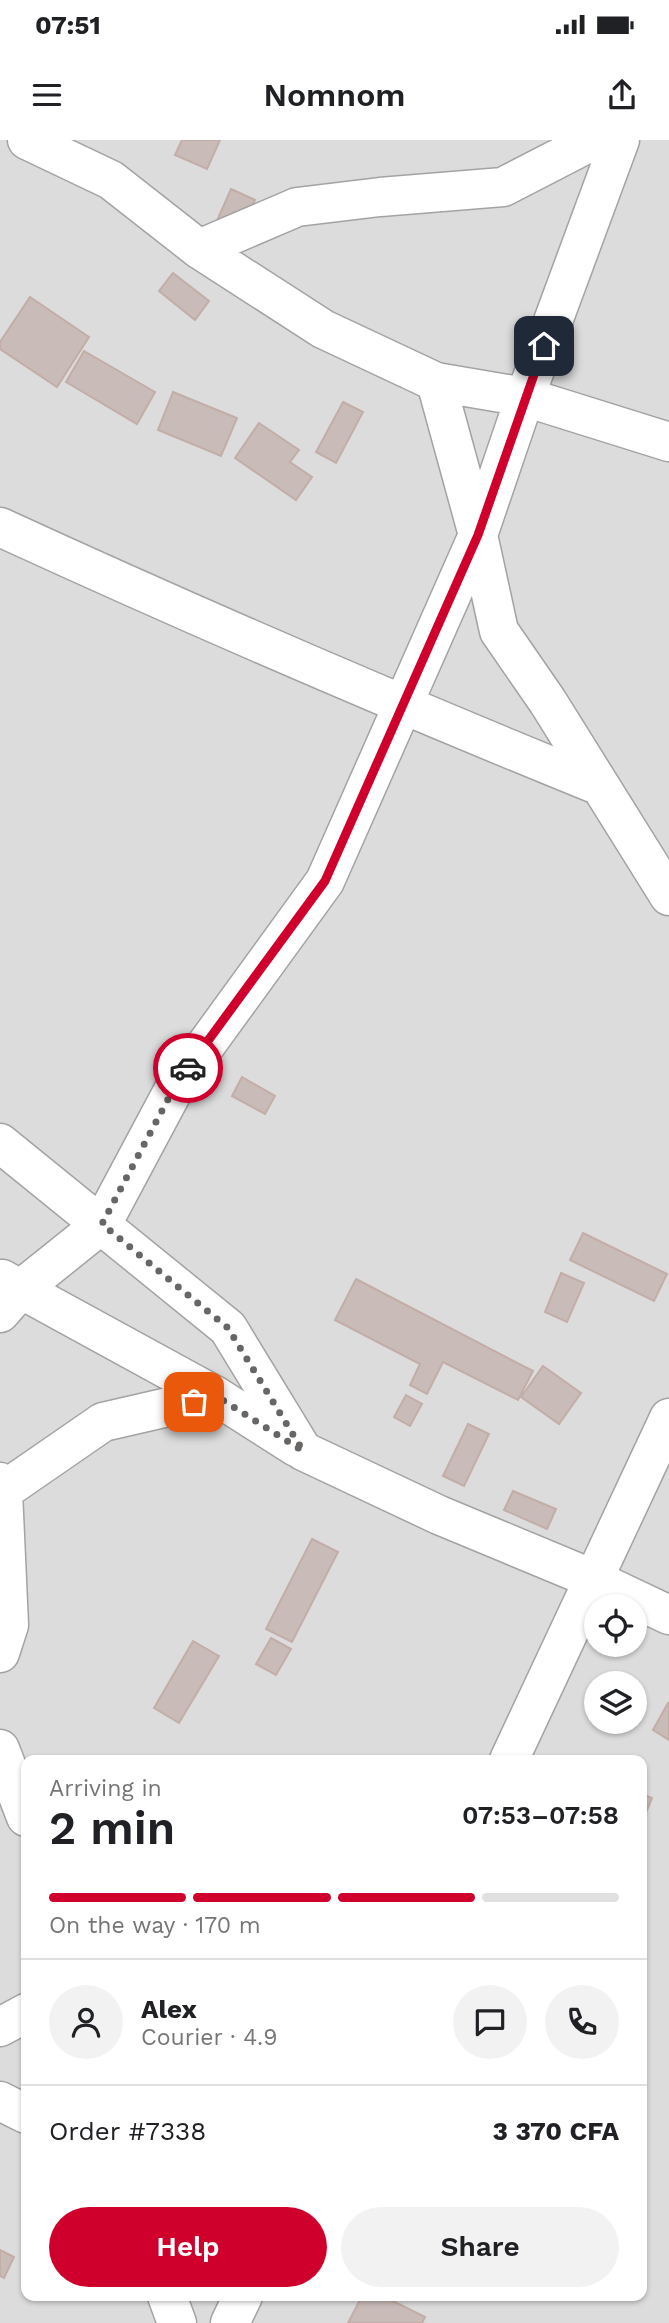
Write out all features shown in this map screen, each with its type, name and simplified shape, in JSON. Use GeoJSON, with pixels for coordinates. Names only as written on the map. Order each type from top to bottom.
{"type":"FeatureCollection","features":[{"type":"Feature","properties":{"kind":"street"},"geometry":{"type":"LineString","coordinates":[[27,140],[111,180],[199,249],[323,329],[436,382],[525,397],[669,442]]}},
{"type":"Feature","properties":{"kind":"street"},"geometry":{"type":"LineString","coordinates":[[101,140],[111,180]]}},
{"type":"Feature","properties":{"kind":"street"},"geometry":{"type":"LineString","coordinates":[[199,249],[297,207],[503,187],[594,140]]}},
{"type":"Feature","properties":{"kind":"street"},"geometry":{"type":"LineString","coordinates":[[620,140],[525,397],[478,535],[325,881],[174,1088],[102,1224],[7,1293],[216,1396],[303,1451],[439,1516],[593,1579],[669,1615]]}},
{"type":"Feature","properties":{"kind":"street"},"geometry":{"type":"LineString","coordinates":[[436,382],[478,535],[499,631],[548,702],[669,896]]}},
{"type":"Feature","properties":{"kind":"street"},"geometry":{"type":"LineString","coordinates":[[0,527],[169,605],[403,706],[600,786]]}},
{"type":"Feature","properties":{"kind":"street"},"geometry":{"type":"LineString","coordinates":[[0,1143],[228,1328],[303,1451]]}},
{"type":"Feature","properties":{"kind":"street"},"geometry":{"type":"LineString","coordinates":[[0,1653],[9,1625],[1,1487],[103,1422],[216,1396]]}},
{"type":"Feature","properties":{"kind":"street"},"geometry":{"type":"LineString","coordinates":[[511,1755],[669,1418]]}},
{"type":"Feature","properties":{"kind":"street"},"geometry":{"type":"LineString","coordinates":[[0,1749],[21,1804]]}},
{"type":"Feature","properties":{"kind":"street"},"geometry":{"type":"LineString","coordinates":[[0,2027],[21,2016]]}},
{"type":"Feature","properties":{"kind":"street"},"geometry":{"type":"LineString","coordinates":[[0,2101],[21,2112]]}},
{"type":"Feature","properties":{"kind":"street"},"geometry":{"type":"LineString","coordinates":[[168,2301],[177,2323]]}},
{"type":"Feature","properties":{"kind":"street"},"geometry":{"type":"LineString","coordinates":[[230,2323],[241,2301]]}},
{"type":"Feature","properties":{"kind":"shaded area"},"geometry":{"type":"Polygon","coordinates":[[[0,140],[669,140],[669,2323],[0,2323],[0,140]]]}},
{"type":"Feature","properties":{"kind":"building"},"geometry":{"type":"Polygon","coordinates":[[[182,140],[220,140],[207,169],[175,155],[182,140]]]}},
{"type":"Feature","properties":{"kind":"building"},"geometry":{"type":"Polygon","coordinates":[[[231,189],[255,200],[238,236],[215,225],[231,189]]]}},
{"type":"Feature","properties":{"kind":"building"},"geometry":{"type":"Polygon","coordinates":[[[173,273],[209,301],[195,320],[159,291],[173,273]]]}},
{"type":"Feature","properties":{"kind":"building"},"geometry":{"type":"Polygon","coordinates":[[[30,297],[89,337],[57,387],[0,349],[0,342],[30,297]]]}},
{"type":"Feature","properties":{"kind":"building"},"geometry":{"type":"Polygon","coordinates":[[[84,351],[155,392],[137,424],[66,382],[84,351]]]}},
{"type":"Feature","properties":{"kind":"building"},"geometry":{"type":"Polygon","coordinates":[[[173,392],[237,418],[221,456],[158,430],[173,392]]]}},
{"type":"Feature","properties":{"kind":"building"},"geometry":{"type":"Polygon","coordinates":[[[343,402],[363,412],[336,463],[316,452],[343,402]]]}},
{"type":"Feature","properties":{"kind":"building"},"geometry":{"type":"Polygon","coordinates":[[[259,423],[299,450],[290,462],[312,477],[296,500],[235,458],[259,423]]]}},
{"type":"Feature","properties":{"kind":"building"},"geometry":{"type":"Polygon","coordinates":[[[242,1077],[275,1096],[265,1114],[232,1096],[242,1077]]]}},
{"type":"Feature","properties":{"kind":"building"},"geometry":{"type":"Polygon","coordinates":[[[583,1233],[667,1274],[654,1301],[570,1260],[583,1233]]]}},
{"type":"Feature","properties":{"kind":"building"},"geometry":{"type":"Polygon","coordinates":[[[561,1273],[584,1283],[567,1322],[545,1312],[561,1273]]]}},
{"type":"Feature","properties":{"kind":"building"},"geometry":{"type":"Polygon","coordinates":[[[356,1279],[533,1371],[518,1400],[443,1362],[427,1394],[410,1385],[420,1364],[335,1320],[356,1279]]]}},
{"type":"Feature","properties":{"kind":"building"},"geometry":{"type":"Polygon","coordinates":[[[543,1366],[581,1393],[559,1424],[521,1397],[543,1366]]]}},
{"type":"Feature","properties":{"kind":"building"},"geometry":{"type":"Polygon","coordinates":[[[406,1395],[422,1404],[410,1426],[394,1417],[406,1395]]]}},
{"type":"Feature","properties":{"kind":"building"},"geometry":{"type":"Polygon","coordinates":[[[468,1424],[489,1434],[464,1486],[443,1476],[468,1424]]]}},
{"type":"Feature","properties":{"kind":"building"},"geometry":{"type":"Polygon","coordinates":[[[513,1491],[556,1509],[547,1529],[504,1510],[513,1491]]]}},
{"type":"Feature","properties":{"kind":"building"},"geometry":{"type":"Polygon","coordinates":[[[312,1539],[338,1552],[292,1642],[266,1629],[312,1539]]]}},
{"type":"Feature","properties":{"kind":"building"},"geometry":{"type":"Polygon","coordinates":[[[271,1638],[291,1649],[276,1675],[256,1664],[271,1638]]]}},
{"type":"Feature","properties":{"kind":"building"},"geometry":{"type":"Polygon","coordinates":[[[193,1641],[219,1656],[179,1723],[154,1708],[193,1641]]]}},
{"type":"Feature","properties":{"kind":"building"},"geometry":{"type":"Polygon","coordinates":[[[669,1703],[669,1740],[653,1730],[669,1703]]]}},
{"type":"Feature","properties":{"kind":"building"},"geometry":{"type":"Polygon","coordinates":[[[647,1796],[652,1798],[647,1810],[647,1796]]]}},
{"type":"Feature","properties":{"kind":"building"},"geometry":{"type":"Polygon","coordinates":[[[0,2250],[14,2257],[4,2278],[0,2276],[0,2250]]]}},
{"type":"Feature","properties":{"kind":"building"},"geometry":{"type":"Polygon","coordinates":[[[359,2301],[393,2301],[425,2317],[422,2323],[348,2323],[359,2301]]]}},
{"type":"Feature","properties":{"kind":"way so far"},"geometry":{"type":"LineString","coordinates":[[188,1068],[174,1088],[102,1224],[228,1328],[303,1451],[216,1396],[194,1402]]}},
{"type":"Feature","properties":{"kind":"route"},"geometry":{"type":"LineString","coordinates":[[188,1068],[325,881],[478,535],[544,346]]}}]}
